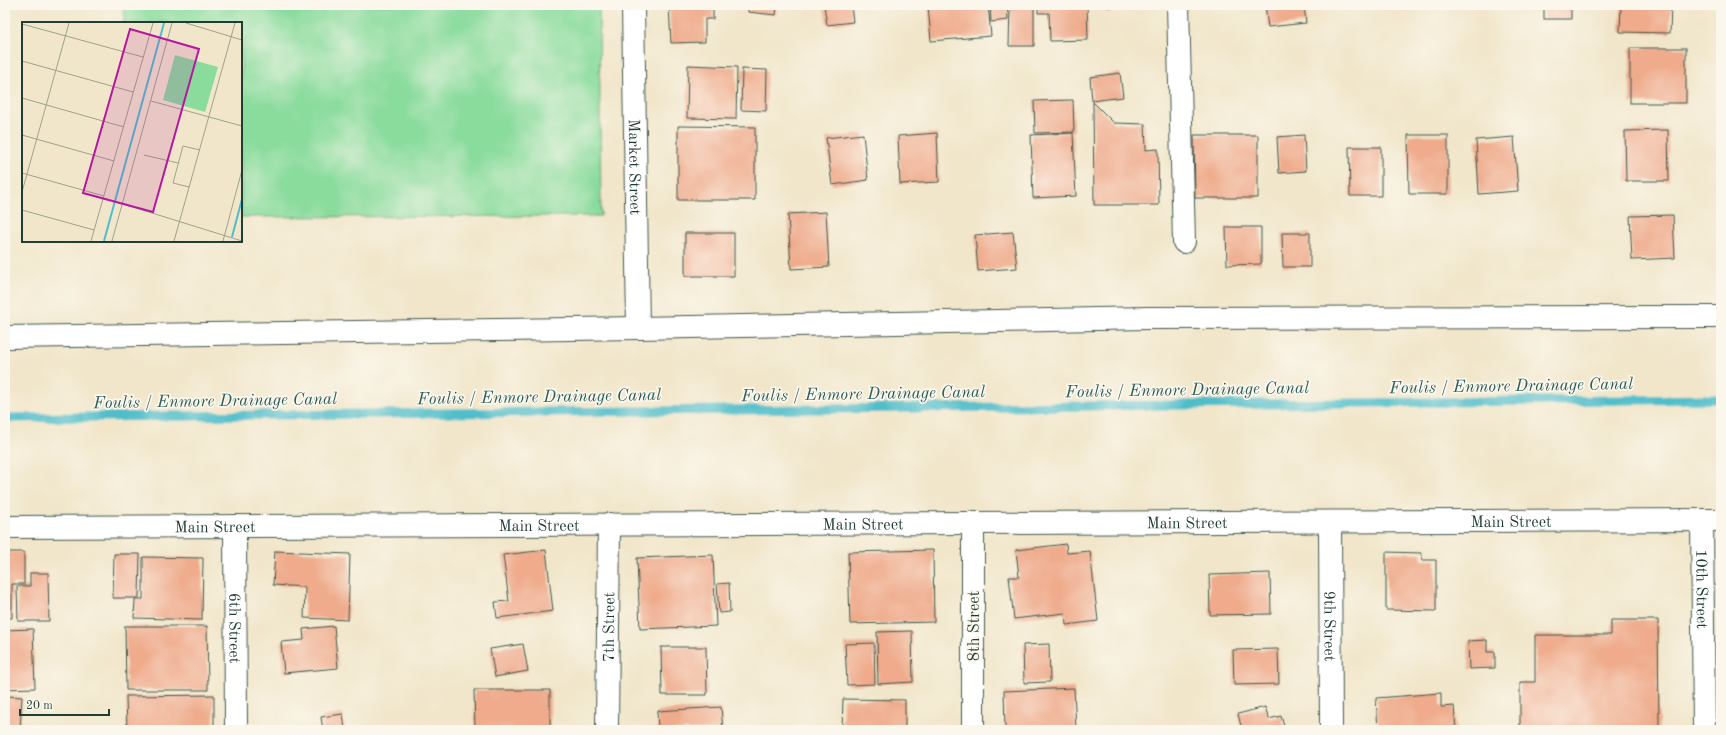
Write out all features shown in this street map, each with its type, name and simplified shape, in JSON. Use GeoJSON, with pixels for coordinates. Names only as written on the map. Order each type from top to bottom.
{"type":"FeatureCollection","features":[{"type":"Feature","properties":{"kind":"street","name":"Market Street"},"geometry":{"type":"LineString","coordinates":[[634,5],[638,328]]}},
{"type":"Feature","properties":{"kind":"street"},"geometry":{"type":"LineString","coordinates":[[1178,5],[1184,242]]}},
{"type":"Feature","properties":{"kind":"street"},"geometry":{"type":"LineString","coordinates":[[5,337],[638,328],[1147,318],[1721,317]]}},
{"type":"Feature","properties":{"kind":"street","name":"Main Street"},"geometry":{"type":"LineString","coordinates":[[5,526],[1712,520]]}},
{"type":"Feature","properties":{"kind":"street","name":"10th Street"},"geometry":{"type":"LineString","coordinates":[[1704,730],[1712,520]]}},
{"type":"Feature","properties":{"kind":"street","name":"9th Street"},"geometry":{"type":"LineString","coordinates":[[1330,522],[1331,730]]}},
{"type":"Feature","properties":{"kind":"street","name":"8th Street"},"geometry":{"type":"LineString","coordinates":[[973,523],[973,730]]}},
{"type":"Feature","properties":{"kind":"street","name":"7th Street"},"geometry":{"type":"LineString","coordinates":[[607,730],[609,524]]}},
{"type":"Feature","properties":{"kind":"street","name":"6th Street"},"geometry":{"type":"LineString","coordinates":[[235,526],[236,730]]}},
{"type":"Feature","properties":{"kind":"green space"},"geometry":{"type":"Polygon","coordinates":[[[124,5],[599,5],[601,216],[242,217],[242,22],[124,22],[124,5]]]}},
{"type":"Feature","properties":{"kind":"building"},"geometry":{"type":"Polygon","coordinates":[[[669,5],[713,5],[713,19],[705,19],[705,42],[671,43],[669,5]]]}},
{"type":"Feature","properties":{"kind":"building"},"geometry":{"type":"Polygon","coordinates":[[[748,5],[777,5],[776,15],[748,12],[748,5]]]}},
{"type":"Feature","properties":{"kind":"building"},"geometry":{"type":"Polygon","coordinates":[[[824,5],[851,5],[853,22],[827,25],[824,5]]]}},
{"type":"Feature","properties":{"kind":"building"},"geometry":{"type":"Polygon","coordinates":[[[928,5],[988,5],[991,36],[931,41],[928,5]]]}},
{"type":"Feature","properties":{"kind":"building"},"geometry":{"type":"Polygon","coordinates":[[[990,5],[1007,5],[1008,20],[991,22],[990,5]]]}},
{"type":"Feature","properties":{"kind":"building"},"geometry":{"type":"Polygon","coordinates":[[[1038,5],[1087,5],[1088,40],[1050,41],[1049,13],[1038,13],[1038,5]]]}},
{"type":"Feature","properties":{"kind":"building"},"geometry":{"type":"Polygon","coordinates":[[[1106,5],[1150,5],[1150,7],[1106,7],[1106,5]]]}},
{"type":"Feature","properties":{"kind":"building"},"geometry":{"type":"Polygon","coordinates":[[[1265,5],[1304,5],[1306,23],[1268,27],[1265,5]]]}},
{"type":"Feature","properties":{"kind":"building"},"geometry":{"type":"Polygon","coordinates":[[[1544,5],[1571,5],[1571,19],[1544,19],[1544,5]]]}},
{"type":"Feature","properties":{"kind":"building"},"geometry":{"type":"Polygon","coordinates":[[[1621,5],[1671,5],[1670,33],[1620,32],[1621,5]]]}},
{"type":"Feature","properties":{"kind":"building"},"geometry":{"type":"Polygon","coordinates":[[[1010,6],[1034,7],[1034,46],[1009,46],[1010,6]]]}},
{"type":"Feature","properties":{"kind":"building"},"geometry":{"type":"Polygon","coordinates":[[[1630,48],[1686,48],[1686,103],[1630,103],[1630,48]]]}},
{"type":"Feature","properties":{"kind":"building"},"geometry":{"type":"Polygon","coordinates":[[[688,65],[737,67],[736,119],[687,118],[688,65]]]}},
{"type":"Feature","properties":{"kind":"building"},"geometry":{"type":"Polygon","coordinates":[[[742,69],[767,70],[766,111],[741,110],[742,69]]]}},
{"type":"Feature","properties":{"kind":"building"},"geometry":{"type":"Polygon","coordinates":[[[1120,73],[1123,97],[1092,101],[1090,77],[1120,73]]]}},
{"type":"Feature","properties":{"kind":"building"},"geometry":{"type":"Polygon","coordinates":[[[1073,100],[1074,132],[1035,133],[1034,101],[1073,100]]]}},
{"type":"Feature","properties":{"kind":"building"},"geometry":{"type":"Polygon","coordinates":[[[1093,102],[1114,123],[1145,124],[1146,150],[1158,149],[1159,205],[1094,205],[1093,102]]]}},
{"type":"Feature","properties":{"kind":"building"},"geometry":{"type":"Polygon","coordinates":[[[678,126],[755,127],[755,200],[678,200],[678,126]]]}},
{"type":"Feature","properties":{"kind":"building"},"geometry":{"type":"Polygon","coordinates":[[[1668,130],[1669,181],[1626,181],[1625,131],[1668,130]]]}},
{"type":"Feature","properties":{"kind":"building"},"geometry":{"type":"Polygon","coordinates":[[[937,133],[939,182],[900,184],[898,136],[937,133]]]}},
{"type":"Feature","properties":{"kind":"building"},"geometry":{"type":"Polygon","coordinates":[[[1073,133],[1076,196],[1033,198],[1031,135],[1073,133]]]}},
{"type":"Feature","properties":{"kind":"building"},"geometry":{"type":"Polygon","coordinates":[[[863,134],[868,180],[832,185],[826,138],[863,134]]]}},
{"type":"Feature","properties":{"kind":"building"},"geometry":{"type":"Polygon","coordinates":[[[1194,135],[1258,135],[1258,198],[1195,198],[1194,135]]]}},
{"type":"Feature","properties":{"kind":"building"},"geometry":{"type":"Polygon","coordinates":[[[1304,135],[1306,171],[1279,173],[1277,137],[1304,135]]]}},
{"type":"Feature","properties":{"kind":"building"},"geometry":{"type":"Polygon","coordinates":[[[1408,135],[1448,135],[1448,194],[1409,194],[1408,135]]]}},
{"type":"Feature","properties":{"kind":"building"},"geometry":{"type":"Polygon","coordinates":[[[1514,137],[1518,191],[1479,194],[1476,140],[1514,137]]]}},
{"type":"Feature","properties":{"kind":"building"},"geometry":{"type":"Polygon","coordinates":[[[1349,147],[1381,147],[1381,196],[1350,196],[1349,147]]]}},
{"type":"Feature","properties":{"kind":"building"},"geometry":{"type":"Polygon","coordinates":[[[826,212],[829,267],[791,269],[788,214],[826,212]]]}},
{"type":"Feature","properties":{"kind":"building"},"geometry":{"type":"Polygon","coordinates":[[[1673,215],[1675,258],[1632,260],[1630,216],[1673,215]]]}},
{"type":"Feature","properties":{"kind":"building"},"geometry":{"type":"Polygon","coordinates":[[[1226,227],[1261,227],[1261,264],[1227,265],[1226,227]]]}},
{"type":"Feature","properties":{"kind":"building"},"geometry":{"type":"Polygon","coordinates":[[[1013,232],[1017,268],[978,271],[975,235],[1013,232]]]}},
{"type":"Feature","properties":{"kind":"building"},"geometry":{"type":"Polygon","coordinates":[[[685,233],[734,233],[734,276],[685,276],[685,233]]]}},
{"type":"Feature","properties":{"kind":"building"},"geometry":{"type":"Polygon","coordinates":[[[1282,233],[1310,233],[1310,267],[1283,267],[1282,233]]]}},
{"type":"Feature","properties":{"kind":"building"},"geometry":{"type":"Polygon","coordinates":[[[1066,544],[1067,553],[1090,551],[1098,621],[1066,625],[1065,613],[1014,619],[1009,577],[1019,577],[1016,550],[1066,544]]]}},
{"type":"Feature","properties":{"kind":"building"},"geometry":{"type":"Polygon","coordinates":[[[546,550],[553,611],[497,618],[495,602],[509,601],[503,555],[546,550]]]}},
{"type":"Feature","properties":{"kind":"building"},"geometry":{"type":"Polygon","coordinates":[[[933,550],[934,622],[850,624],[848,552],[933,550]]]}},
{"type":"Feature","properties":{"kind":"building"},"geometry":{"type":"Polygon","coordinates":[[[275,551],[350,554],[348,620],[304,618],[305,587],[273,585],[275,551]]]}},
{"type":"Feature","properties":{"kind":"building"},"geometry":{"type":"Polygon","coordinates":[[[5,552],[24,552],[24,584],[12,584],[12,618],[5,618],[5,552]]]}},
{"type":"Feature","properties":{"kind":"building"},"geometry":{"type":"Polygon","coordinates":[[[1386,552],[1421,553],[1422,560],[1436,560],[1436,611],[1386,610],[1386,552]]]}},
{"type":"Feature","properties":{"kind":"building"},"geometry":{"type":"Polygon","coordinates":[[[114,554],[140,554],[139,598],[113,598],[114,554]]]}},
{"type":"Feature","properties":{"kind":"building"},"geometry":{"type":"Polygon","coordinates":[[[713,555],[716,626],[640,629],[637,558],[713,555]]]}},
{"type":"Feature","properties":{"kind":"building"},"geometry":{"type":"Polygon","coordinates":[[[143,557],[203,558],[202,620],[134,618],[135,599],[143,599],[143,557]]]}},
{"type":"Feature","properties":{"kind":"building"},"geometry":{"type":"Polygon","coordinates":[[[30,573],[48,573],[49,621],[18,621],[17,586],[30,586],[30,573]]]}},
{"type":"Feature","properties":{"kind":"building"},"geometry":{"type":"Polygon","coordinates":[[[1270,573],[1271,614],[1210,615],[1209,575],[1270,573]]]}},
{"type":"Feature","properties":{"kind":"building"},"geometry":{"type":"Polygon","coordinates":[[[729,583],[730,612],[719,613],[717,584],[729,583]]]}},
{"type":"Feature","properties":{"kind":"building"},"geometry":{"type":"Polygon","coordinates":[[[1611,620],[1658,620],[1659,730],[1520,730],[1520,682],[1535,682],[1535,635],[1611,635],[1611,620]]]}},
{"type":"Feature","properties":{"kind":"building"},"geometry":{"type":"Polygon","coordinates":[[[125,626],[207,626],[208,690],[126,690],[125,626]]]}},
{"type":"Feature","properties":{"kind":"building"},"geometry":{"type":"Polygon","coordinates":[[[334,626],[338,668],[284,673],[281,642],[304,640],[303,629],[334,626]]]}},
{"type":"Feature","properties":{"kind":"building"},"geometry":{"type":"Polygon","coordinates":[[[33,629],[35,688],[5,689],[5,630],[33,629]]]}},
{"type":"Feature","properties":{"kind":"building"},"geometry":{"type":"Polygon","coordinates":[[[912,631],[913,682],[878,684],[877,632],[912,631]]]}},
{"type":"Feature","properties":{"kind":"building"},"geometry":{"type":"Polygon","coordinates":[[[1487,640],[1487,652],[1495,652],[1495,668],[1469,669],[1468,641],[1487,640]]]}},
{"type":"Feature","properties":{"kind":"building"},"geometry":{"type":"Polygon","coordinates":[[[874,643],[875,684],[847,685],[845,644],[874,643]]]}},
{"type":"Feature","properties":{"kind":"building"},"geometry":{"type":"Polygon","coordinates":[[[523,644],[528,671],[495,677],[490,649],[523,644]]]}},
{"type":"Feature","properties":{"kind":"building"},"geometry":{"type":"Polygon","coordinates":[[[1049,644],[1050,682],[1024,683],[1023,645],[1049,644]]]}},
{"type":"Feature","properties":{"kind":"building"},"geometry":{"type":"Polygon","coordinates":[[[661,647],[706,647],[707,695],[662,695],[661,647]]]}},
{"type":"Feature","properties":{"kind":"building"},"geometry":{"type":"Polygon","coordinates":[[[1278,649],[1279,684],[1234,685],[1233,650],[1278,649]]]}},
{"type":"Feature","properties":{"kind":"building"},"geometry":{"type":"Polygon","coordinates":[[[1074,688],[1076,730],[1005,730],[1004,691],[1074,688]]]}},
{"type":"Feature","properties":{"kind":"building"},"geometry":{"type":"Polygon","coordinates":[[[474,690],[550,690],[550,730],[475,730],[474,690]]]}},
{"type":"Feature","properties":{"kind":"building"},"geometry":{"type":"Polygon","coordinates":[[[1441,693],[1441,707],[1454,706],[1456,730],[1378,730],[1376,698],[1441,693]]]}},
{"type":"Feature","properties":{"kind":"building"},"geometry":{"type":"Polygon","coordinates":[[[214,695],[214,730],[127,730],[126,696],[214,695]]]}},
{"type":"Feature","properties":{"kind":"building"},"geometry":{"type":"Polygon","coordinates":[[[5,696],[22,697],[20,730],[5,730],[5,696]]]}},
{"type":"Feature","properties":{"kind":"building"},"geometry":{"type":"Polygon","coordinates":[[[843,699],[905,700],[905,730],[842,730],[843,699]]]}},
{"type":"Feature","properties":{"kind":"building"},"geometry":{"type":"Polygon","coordinates":[[[721,707],[723,730],[658,730],[657,711],[721,707]]]}},
{"type":"Feature","properties":{"kind":"building"},"geometry":{"type":"Polygon","coordinates":[[[1265,707],[1269,719],[1281,716],[1285,730],[1242,730],[1238,714],[1265,707]]]}},
{"type":"Feature","properties":{"kind":"building"},"geometry":{"type":"Polygon","coordinates":[[[343,714],[345,730],[323,730],[321,717],[343,714]]]}},
{"type":"Feature","properties":{"kind":"waterway","name":"Foulis / Enmore Drainage Canal"},"geometry":{"type":"LineString","coordinates":[[5,418],[1721,399]]}}]}
